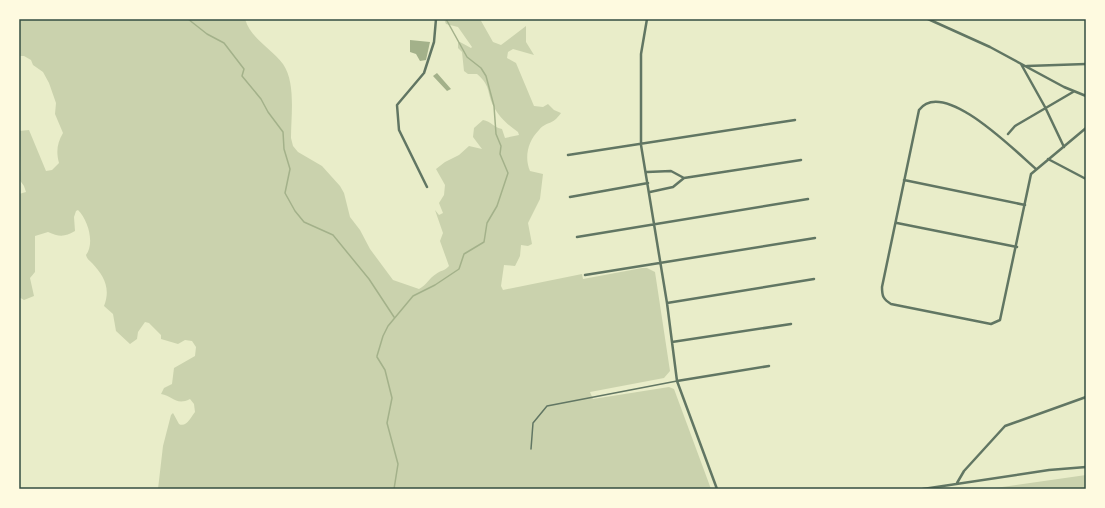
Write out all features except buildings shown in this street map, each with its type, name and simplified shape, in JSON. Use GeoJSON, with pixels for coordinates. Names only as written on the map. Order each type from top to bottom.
{"type":"FeatureCollection","features":[{"type":"Feature","properties":{"kind":"street"},"geometry":{"type":"LineString","coordinates":[[427,187],[399,130],[397,105],[424,73],[434,42],[436,19]]}},
{"type":"Feature","properties":{"kind":"street"},"geometry":{"type":"LineString","coordinates":[[647,19],[641,54],[641,145],[655,224],[677,381],[717,489]]}},
{"type":"Feature","properties":{"kind":"street"},"geometry":{"type":"LineString","coordinates":[[928,19],[1021,62],[1074,92],[1086,96]]}},
{"type":"Feature","properties":{"kind":"street"},"geometry":{"type":"LineString","coordinates":[[1021,62],[1046,107],[1064,147]]}},
{"type":"Feature","properties":{"kind":"street"},"geometry":{"type":"LineString","coordinates":[[1027,66],[1086,64]]}},
{"type":"Feature","properties":{"kind":"street"},"geometry":{"type":"LineString","coordinates":[[1008,134],[1015,126],[1074,92]]}},
{"type":"Feature","properties":{"kind":"street"},"geometry":{"type":"LineString","coordinates":[[1036,169],[981,122],[965,111],[936,101],[923,104],[919,110],[904,180],[897,223],[882,287],[882,296],[885,300],[890,304],[991,324],[1000,320],[1003,314],[1031,174],[1086,128]]}},
{"type":"Feature","properties":{"kind":"street"},"geometry":{"type":"LineString","coordinates":[[568,155],[641,145],[795,120]]}},
{"type":"Feature","properties":{"kind":"street"},"geometry":{"type":"LineString","coordinates":[[1048,159],[1086,178]]}},
{"type":"Feature","properties":{"kind":"street"},"geometry":{"type":"LineString","coordinates":[[650,192],[673,187],[684,178],[802,160]]}},
{"type":"Feature","properties":{"kind":"street"},"geometry":{"type":"LineString","coordinates":[[647,172],[671,171],[684,178]]}},
{"type":"Feature","properties":{"kind":"street"},"geometry":{"type":"LineString","coordinates":[[904,180],[1025,205]]}},
{"type":"Feature","properties":{"kind":"street"},"geometry":{"type":"LineString","coordinates":[[570,197],[648,183]]}},
{"type":"Feature","properties":{"kind":"street"},"geometry":{"type":"LineString","coordinates":[[577,237],[808,199]]}},
{"type":"Feature","properties":{"kind":"street"},"geometry":{"type":"LineString","coordinates":[[897,223],[1017,247]]}},
{"type":"Feature","properties":{"kind":"street"},"geometry":{"type":"LineString","coordinates":[[585,275],[815,238]]}},
{"type":"Feature","properties":{"kind":"street"},"geometry":{"type":"LineString","coordinates":[[667,304],[814,279]]}},
{"type":"Feature","properties":{"kind":"street"},"geometry":{"type":"LineString","coordinates":[[672,342],[791,324]]}},
{"type":"Feature","properties":{"kind":"street"},"geometry":{"type":"LineString","coordinates":[[677,381],[769,366]]}},
{"type":"Feature","properties":{"kind":"street"},"geometry":{"type":"LineString","coordinates":[[957,483],[964,471],[1004,426],[1086,397]]}},
{"type":"Feature","properties":{"kind":"street"},"geometry":{"type":"LineString","coordinates":[[923,489],[1049,470],[1086,466]]}},
{"type":"Feature","properties":{"kind":"lane"},"geometry":{"type":"LineString","coordinates":[[531,449],[533,423],[548,406],[677,381]]}},
{"type":"Feature","properties":{"kind":"shaded area"},"geometry":{"type":"Polygon","coordinates":[[[19,19],[245,19],[256,38],[278,58],[287,72],[290,80],[292,100],[291,138],[293,146],[298,152],[322,166],[340,186],[344,193],[350,217],[360,230],[370,249],[393,280],[419,289],[449,266],[440,241],[443,233],[435,210],[439,215],[443,213],[439,203],[444,195],[445,185],[436,169],[445,162],[459,155],[469,146],[482,149],[473,137],[474,128],[483,120],[502,129],[505,138],[519,135],[518,132],[504,121],[496,111],[487,86],[482,79],[477,74],[468,74],[464,71],[462,52],[458,48],[458,43],[460,42],[471,48],[472,47],[458,27],[446,24],[444,19],[480,19],[493,42],[501,45],[526,26],[526,42],[534,55],[513,49],[508,52],[507,58],[516,63],[534,106],[543,107],[548,104],[554,110],[561,113],[555,120],[544,125],[535,134],[528,149],[527,160],[530,171],[543,174],[540,199],[528,223],[532,244],[528,246],[521,245],[520,256],[515,266],[504,265],[501,286],[503,290],[582,274],[583,279],[642,268],[647,268],[655,272],[670,371],[664,378],[590,392],[593,399],[669,387],[674,389],[711,489],[158,489],[163,446],[171,415],[173,413],[179,424],[184,425],[195,412],[194,404],[190,399],[178,401],[161,394],[164,388],[172,384],[174,368],[195,356],[196,347],[192,341],[185,340],[178,344],[161,339],[161,335],[149,323],[145,322],[138,332],[137,339],[130,344],[116,331],[113,314],[104,306],[107,294],[103,278],[86,256],[90,244],[89,232],[82,214],[78,210],[76,211],[74,217],[75,231],[65,235],[55,235],[48,232],[35,236],[35,272],[30,278],[34,296],[24,300],[19,297],[19,194],[26,192],[19,179],[19,131],[29,130],[46,171],[52,170],[59,163],[59,140],[63,133],[55,114],[56,103],[49,83],[43,72],[33,65],[31,60],[24,56],[19,56],[19,19]]]}},
{"type":"Feature","properties":{"kind":"shaded area"},"geometry":{"type":"Polygon","coordinates":[[[410,40],[430,42],[426,60],[420,61],[416,54],[410,52],[410,40]]]}},
{"type":"Feature","properties":{"kind":"shaded area"},"geometry":{"type":"Polygon","coordinates":[[[437,73],[451,89],[447,91],[433,76],[437,73]]]}},
{"type":"Feature","properties":{"kind":"shaded area"},"geometry":{"type":"Polygon","coordinates":[[[1086,475],[1086,489],[988,489],[1086,475]]]}},
{"type":"Feature","properties":{"kind":"waterway"},"geometry":{"type":"LineString","coordinates":[[188,19],[207,34],[224,43],[244,69],[242,76],[261,99],[268,112],[283,132],[284,149],[290,169],[285,193],[295,211],[304,222],[333,235],[369,279],[394,317]]}},
{"type":"Feature","properties":{"kind":"waterway"},"geometry":{"type":"LineString","coordinates":[[377,356],[383,336],[388,326],[413,296],[435,285],[459,269],[464,254],[484,242],[487,223],[497,206],[508,173],[500,154],[501,146],[496,134],[494,106],[486,76],[481,68],[467,57],[446,19]]}},
{"type":"Feature","properties":{"kind":"waterway"},"geometry":{"type":"LineString","coordinates":[[377,357],[385,370],[392,398],[387,423],[398,464],[394,489]]}}]}
